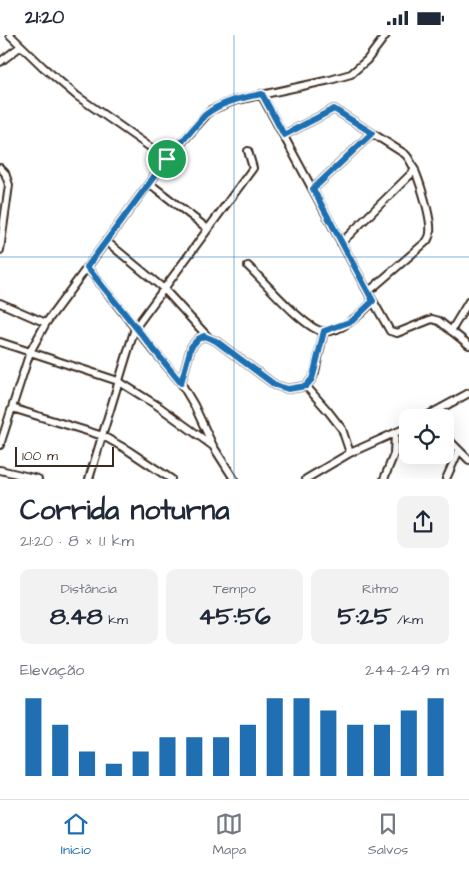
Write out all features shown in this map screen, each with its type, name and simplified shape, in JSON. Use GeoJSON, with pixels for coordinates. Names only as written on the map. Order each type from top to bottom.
{"type":"FeatureCollection","features":[{"type":"Feature","properties":{"kind":"street"},"geometry":{"type":"LineString","coordinates":[[10,35],[77,96],[167,159]]}},
{"type":"Feature","properties":{"kind":"street"},"geometry":{"type":"LineString","coordinates":[[0,445],[30,352],[46,323],[167,159],[211,110],[233,101],[351,74],[366,60],[386,35]]}},
{"type":"Feature","properties":{"kind":"street"},"geometry":{"type":"LineString","coordinates":[[0,62],[21,46]]}},
{"type":"Feature","properties":{"kind":"street"},"geometry":{"type":"LineString","coordinates":[[262,94],[390,331],[397,333],[432,319],[439,321],[469,345]]}},
{"type":"Feature","properties":{"kind":"street"},"geometry":{"type":"LineString","coordinates":[[284,135],[334,109],[409,158],[415,170],[426,207],[430,230],[429,238],[368,292]]}},
{"type":"Feature","properties":{"kind":"street"},"geometry":{"type":"LineString","coordinates":[[313,189],[372,133]]}},
{"type":"Feature","properties":{"kind":"street"},"geometry":{"type":"LineString","coordinates":[[90,479],[135,328],[253,168],[248,151]]}},
{"type":"Feature","properties":{"kind":"street"},"geometry":{"type":"LineString","coordinates":[[0,168],[5,173],[9,185],[0,250]]}},
{"type":"Feature","properties":{"kind":"street"},"geometry":{"type":"LineString","coordinates":[[341,243],[415,170]]}},
{"type":"Feature","properties":{"kind":"street"},"geometry":{"type":"LineString","coordinates":[[149,183],[208,229]]}},
{"type":"Feature","properties":{"kind":"street"},"geometry":{"type":"LineString","coordinates":[[106,241],[164,289],[208,337],[275,385],[288,389],[306,386],[312,379],[324,331]]}},
{"type":"Feature","properties":{"kind":"street"},"geometry":{"type":"LineString","coordinates":[[248,266],[310,326],[324,331],[352,321],[373,301]]}},
{"type":"Feature","properties":{"kind":"street"},"geometry":{"type":"LineString","coordinates":[[87,267],[181,383],[194,405],[213,446],[234,479]]}},
{"type":"Feature","properties":{"kind":"street"},"geometry":{"type":"LineString","coordinates":[[451,331],[469,301]]}},
{"type":"Feature","properties":{"kind":"street"},"geometry":{"type":"LineString","coordinates":[[0,303],[46,323]]}},
{"type":"Feature","properties":{"kind":"street"},"geometry":{"type":"LineString","coordinates":[[181,383],[191,347],[201,337],[208,337]]}},
{"type":"Feature","properties":{"kind":"street"},"geometry":{"type":"LineString","coordinates":[[0,343],[118,381],[158,406],[213,446]]}},
{"type":"Feature","properties":{"kind":"street"},"geometry":{"type":"LineString","coordinates":[[306,386],[338,423],[345,435],[350,453]]}},
{"type":"Feature","properties":{"kind":"street"},"geometry":{"type":"LineString","coordinates":[[440,409],[469,393]]}},
{"type":"Feature","properties":{"kind":"street"},"geometry":{"type":"LineString","coordinates":[[12,408],[103,436],[170,479]]}},
{"type":"Feature","properties":{"kind":"street"},"geometry":{"type":"LineString","coordinates":[[311,478],[350,453],[399,431]]}},
{"type":"Feature","properties":{"kind":"street"},"geometry":{"type":"LineString","coordinates":[[384,479],[394,454],[395,433]]}},
{"type":"Feature","properties":{"kind":"street"},"geometry":{"type":"LineString","coordinates":[[454,445],[469,461]]}},
{"type":"Feature","properties":{"kind":"street"},"geometry":{"type":"LineString","coordinates":[[446,479],[459,450]]}},
{"type":"Feature","properties":{"kind":"street"},"geometry":{"type":"LineString","coordinates":[[0,470],[38,479]]}},
{"type":"Feature","properties":{"kind":"route"},"geometry":{"type":"LineString","coordinates":[[262,94],[284,135],[334,109],[372,133],[313,189],[373,301],[352,321],[324,331],[312,379],[306,386],[288,389],[280,388],[216,341],[204,336],[198,339],[191,347],[181,383],[87,267],[167,159],[211,110],[222,104],[262,94]]}}]}
